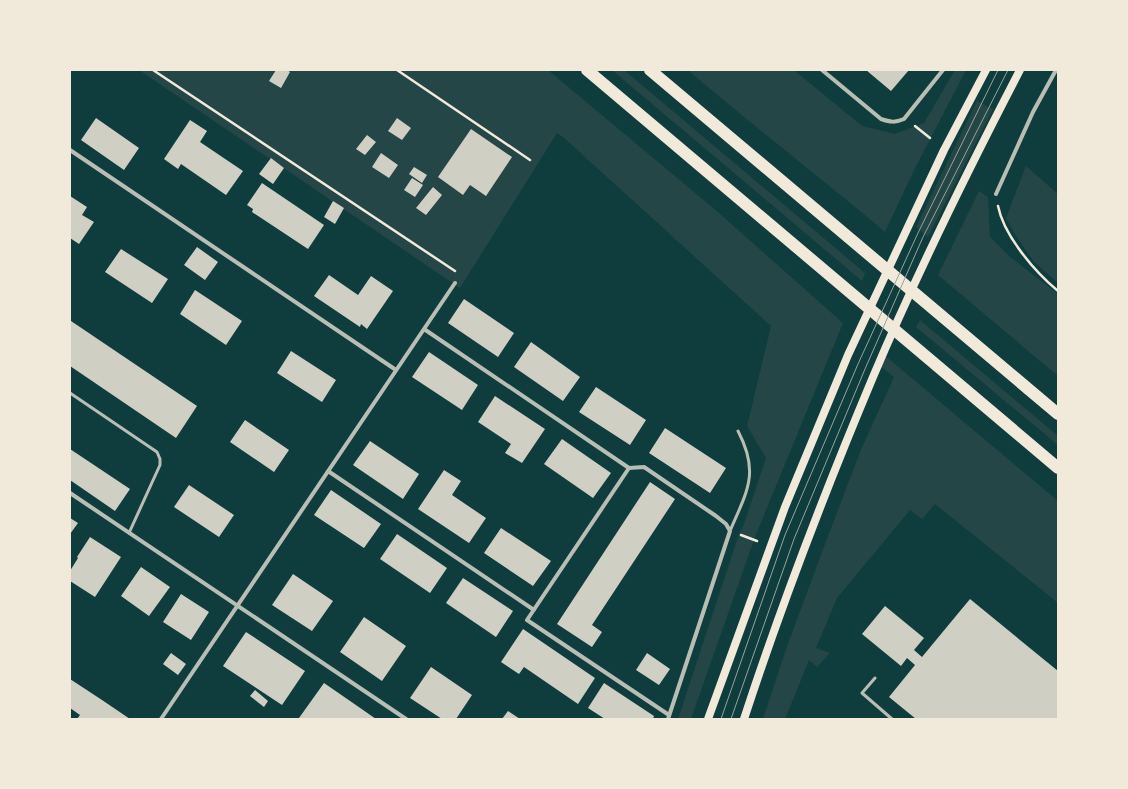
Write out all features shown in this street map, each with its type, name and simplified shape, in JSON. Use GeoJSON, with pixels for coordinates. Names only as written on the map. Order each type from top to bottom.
{"type":"FeatureCollection","features":[{"type":"Feature","properties":{"kind":"highway"},"geometry":{"type":"LineString","coordinates":[[588,70],[1058,468]]}},
{"type":"Feature","properties":{"kind":"highway"},"geometry":{"type":"LineString","coordinates":[[650,70],[1058,414]]}},
{"type":"Feature","properties":{"kind":"main road"},"geometry":{"type":"LineString","coordinates":[[708,719],[785,507],[848,356],[944,150],[986,70]]}},
{"type":"Feature","properties":{"kind":"main road"},"geometry":{"type":"LineString","coordinates":[[744,719],[785,601],[873,376],[933,246],[1020,70]]}},
{"type":"Feature","properties":{"kind":"street"},"geometry":{"type":"LineString","coordinates":[[822,70],[881,120],[890,122],[897,122],[904,119],[943,70]]}},
{"type":"Feature","properties":{"kind":"street"},"geometry":{"type":"LineString","coordinates":[[996,194],[1033,112],[1056,70]]}},
{"type":"Feature","properties":{"kind":"street"},"geometry":{"type":"LineString","coordinates":[[70,150],[396,370]]}},
{"type":"Feature","properties":{"kind":"street"},"geometry":{"type":"LineString","coordinates":[[161,719],[455,283]]}},
{"type":"Feature","properties":{"kind":"street"},"geometry":{"type":"LineString","coordinates":[[424,329],[630,468],[644,467],[726,524],[730,531],[668,717],[527,620],[630,468]]}},
{"type":"Feature","properties":{"kind":"street"},"geometry":{"type":"LineString","coordinates":[[328,471],[534,610]]}},
{"type":"Feature","properties":{"kind":"street"},"geometry":{"type":"LineString","coordinates":[[70,493],[406,719]]}},
{"type":"Feature","properties":{"kind":"lane"},"geometry":{"type":"LineString","coordinates":[[70,393],[157,452],[160,459],[160,465],[129,532]]}},
{"type":"Feature","properties":{"kind":"lane"},"geometry":{"type":"LineString","coordinates":[[730,531],[747,491],[750,467],[748,451],[738,431]]}},
{"type":"Feature","properties":{"kind":"lane"},"geometry":{"type":"LineString","coordinates":[[875,678],[862,693],[892,719]]}},
{"type":"Feature","properties":{"kind":"path"},"geometry":{"type":"LineString","coordinates":[[152,70],[457,272]]}},
{"type":"Feature","properties":{"kind":"path"},"geometry":{"type":"LineString","coordinates":[[397,70],[530,160]]}},
{"type":"Feature","properties":{"kind":"path"},"geometry":{"type":"LineString","coordinates":[[921,130],[930,138]]}},
{"type":"Feature","properties":{"kind":"path"},"geometry":{"type":"LineString","coordinates":[[996,194],[1002,219],[1012,239],[1038,272],[1058,291]]}},
{"type":"Feature","properties":{"kind":"path"},"geometry":{"type":"LineString","coordinates":[[740,534],[771,546]]}},
{"type":"Feature","properties":{"kind":"shaded area"},"geometry":{"type":"Polygon","coordinates":[[[139,70],[548,70],[712,207],[843,323],[755,537],[691,719],[678,719],[738,537],[744,524],[766,458],[747,426],[771,326],[557,133],[460,288],[139,70]]]}},
{"type":"Feature","properties":{"kind":"shaded area"},"geometry":{"type":"Polygon","coordinates":[[[612,70],[624,70],[865,273],[862,281],[612,70]]]}},
{"type":"Feature","properties":{"kind":"shaded area"},"geometry":{"type":"Polygon","coordinates":[[[688,70],[794,70],[862,126],[895,134],[924,123],[955,70],[966,70],[915,168],[885,232],[688,70]]]}},
{"type":"Feature","properties":{"kind":"shaded area"},"geometry":{"type":"Polygon","coordinates":[[[977,101],[993,109],[928,237],[916,227],[977,101]]]}},
{"type":"Feature","properties":{"kind":"shaded area"},"geometry":{"type":"Polygon","coordinates":[[[1026,166],[1058,194],[1058,283],[1034,262],[1014,233],[1006,218],[1026,166]]]}},
{"type":"Feature","properties":{"kind":"shaded area"},"geometry":{"type":"Polygon","coordinates":[[[979,191],[988,197],[990,237],[1009,256],[1058,294],[1058,376],[938,275],[979,191]]]}},
{"type":"Feature","properties":{"kind":"shaded area"},"geometry":{"type":"Polygon","coordinates":[[[920,320],[1058,436],[1058,445],[916,327],[920,320]]]}},
{"type":"Feature","properties":{"kind":"shaded area"},"geometry":{"type":"Polygon","coordinates":[[[883,354],[1058,501],[1058,603],[935,504],[922,519],[910,510],[837,598],[816,648],[830,653],[817,667],[809,660],[785,719],[763,719],[785,652],[860,452],[894,377],[878,364],[883,354]]]}},
{"type":"Feature","properties":{"kind":"building"},"geometry":{"type":"Polygon","coordinates":[[[276,70],[287,70],[290,72],[281,88],[269,81],[276,70]]]}},
{"type":"Feature","properties":{"kind":"building"},"geometry":{"type":"Polygon","coordinates":[[[866,70],[909,70],[891,91],[866,70]]]}},
{"type":"Feature","properties":{"kind":"building"},"geometry":{"type":"Polygon","coordinates":[[[96,118],[139,148],[124,170],[81,140],[96,118]]]}},
{"type":"Feature","properties":{"kind":"building"},"geometry":{"type":"Polygon","coordinates":[[[397,118],[411,128],[402,140],[388,131],[397,118]]]}},
{"type":"Feature","properties":{"kind":"building"},"geometry":{"type":"Polygon","coordinates":[[[190,120],[207,131],[200,142],[243,171],[226,195],[181,164],[178,169],[164,159],[190,120]]]}},
{"type":"Feature","properties":{"kind":"building"},"geometry":{"type":"Polygon","coordinates":[[[471,129],[512,157],[486,196],[470,185],[463,195],[438,177],[471,129]]]}},
{"type":"Feature","properties":{"kind":"building"},"geometry":{"type":"Polygon","coordinates":[[[367,135],[376,142],[365,155],[356,149],[367,135]]]}},
{"type":"Feature","properties":{"kind":"building"},"geometry":{"type":"Polygon","coordinates":[[[381,153],[398,165],[389,178],[372,167],[381,153]]]}},
{"type":"Feature","properties":{"kind":"building"},"geometry":{"type":"Polygon","coordinates":[[[271,158],[284,168],[273,184],[259,174],[271,158]]]}},
{"type":"Feature","properties":{"kind":"building"},"geometry":{"type":"Polygon","coordinates":[[[414,167],[427,175],[422,183],[409,174],[414,167]]]}},
{"type":"Feature","properties":{"kind":"building"},"geometry":{"type":"Polygon","coordinates":[[[412,178],[423,185],[415,197],[404,190],[412,178]]]}},
{"type":"Feature","properties":{"kind":"building"},"geometry":{"type":"Polygon","coordinates":[[[262,183],[324,225],[308,249],[252,212],[253,209],[247,205],[262,183]]]}},
{"type":"Feature","properties":{"kind":"building"},"geometry":{"type":"Polygon","coordinates":[[[433,187],[442,195],[426,215],[416,208],[433,187]]]}},
{"type":"Feature","properties":{"kind":"building"},"geometry":{"type":"Polygon","coordinates":[[[70,196],[87,207],[82,215],[94,222],[79,244],[70,238],[70,196]]]}},
{"type":"Feature","properties":{"kind":"building"},"geometry":{"type":"Polygon","coordinates":[[[333,201],[344,208],[335,224],[324,217],[333,201]]]}},
{"type":"Feature","properties":{"kind":"building"},"geometry":{"type":"Polygon","coordinates":[[[197,247],[218,262],[205,280],[184,265],[197,247]]]}},
{"type":"Feature","properties":{"kind":"building"},"geometry":{"type":"Polygon","coordinates":[[[121,249],[168,279],[152,303],[105,272],[121,249]]]}},
{"type":"Feature","properties":{"kind":"building"},"geometry":{"type":"Polygon","coordinates":[[[329,275],[358,295],[371,276],[393,291],[367,329],[361,324],[360,327],[314,296],[329,275]]]}},
{"type":"Feature","properties":{"kind":"building"},"geometry":{"type":"Polygon","coordinates":[[[195,290],[242,321],[226,345],[180,314],[195,290]]]}},
{"type":"Feature","properties":{"kind":"building"},"geometry":{"type":"Polygon","coordinates":[[[464,299],[514,333],[498,357],[448,323],[464,299]]]}},
{"type":"Feature","properties":{"kind":"building"},"geometry":{"type":"Polygon","coordinates":[[[71,321],[197,406],[176,438],[70,366],[71,321]]]}},
{"type":"Feature","properties":{"kind":"building"},"geometry":{"type":"Polygon","coordinates":[[[531,342],[580,377],[563,401],[514,367],[531,342]]]}},
{"type":"Feature","properties":{"kind":"building"},"geometry":{"type":"Polygon","coordinates":[[[291,351],[336,380],[322,402],[277,373],[291,351]]]}},
{"type":"Feature","properties":{"kind":"building"},"geometry":{"type":"Polygon","coordinates":[[[429,352],[478,385],[462,410],[412,377],[429,352]]]}},
{"type":"Feature","properties":{"kind":"building"},"geometry":{"type":"Polygon","coordinates":[[[596,387],[646,420],[630,445],[579,412],[596,387]]]}},
{"type":"Feature","properties":{"kind":"building"},"geometry":{"type":"Polygon","coordinates":[[[495,396],[545,429],[522,463],[505,453],[511,444],[478,422],[495,396]]]}},
{"type":"Feature","properties":{"kind":"building"},"geometry":{"type":"Polygon","coordinates":[[[245,420],[289,450],[274,472],[230,442],[245,420]]]}},
{"type":"Feature","properties":{"kind":"building"},"geometry":{"type":"Polygon","coordinates":[[[665,428],[726,468],[710,493],[649,453],[665,428]]]}},
{"type":"Feature","properties":{"kind":"building"},"geometry":{"type":"Polygon","coordinates":[[[562,439],[611,473],[593,498],[544,464],[562,439]]]}},
{"type":"Feature","properties":{"kind":"building"},"geometry":{"type":"Polygon","coordinates":[[[370,441],[419,474],[403,499],[353,465],[370,441]]]}},
{"type":"Feature","properties":{"kind":"building"},"geometry":{"type":"Polygon","coordinates":[[[70,449],[130,489],[115,511],[70,480],[70,449]]]}},
{"type":"Feature","properties":{"kind":"building"},"geometry":{"type":"Polygon","coordinates":[[[444,470],[461,481],[452,495],[486,518],[469,543],[418,509],[444,470]]]}},
{"type":"Feature","properties":{"kind":"building"},"geometry":{"type":"Polygon","coordinates":[[[650,482],[675,499],[592,625],[602,632],[592,647],[557,624],[650,482]]]}},
{"type":"Feature","properties":{"kind":"building"},"geometry":{"type":"Polygon","coordinates":[[[189,485],[234,515],[219,537],[174,507],[189,485]]]}},
{"type":"Feature","properties":{"kind":"building"},"geometry":{"type":"Polygon","coordinates":[[[331,490],[381,524],[364,548],[314,515],[331,490]]]}},
{"type":"Feature","properties":{"kind":"building"},"geometry":{"type":"Polygon","coordinates":[[[70,518],[78,523],[70,534],[70,518]]]}},
{"type":"Feature","properties":{"kind":"building"},"geometry":{"type":"Polygon","coordinates":[[[501,528],[551,561],[533,586],[484,553],[501,528]]]}},
{"type":"Feature","properties":{"kind":"building"},"geometry":{"type":"Polygon","coordinates":[[[397,534],[447,568],[430,593],[380,559],[397,534]]]}},
{"type":"Feature","properties":{"kind":"building"},"geometry":{"type":"Polygon","coordinates":[[[90,537],[121,557],[95,597],[70,581],[70,571],[90,537]]]}},
{"type":"Feature","properties":{"kind":"building"},"geometry":{"type":"Polygon","coordinates":[[[141,567],[170,587],[149,616],[121,596],[141,567]]]}},
{"type":"Feature","properties":{"kind":"building"},"geometry":{"type":"Polygon","coordinates":[[[293,574],[333,601],[312,631],[272,605],[293,574]]]}},
{"type":"Feature","properties":{"kind":"building"},"geometry":{"type":"Polygon","coordinates":[[[463,578],[513,611],[496,637],[446,603],[463,578]]]}},
{"type":"Feature","properties":{"kind":"building"},"geometry":{"type":"Polygon","coordinates":[[[181,594],[209,612],[191,640],[163,622],[181,594]]]}},
{"type":"Feature","properties":{"kind":"building"},"geometry":{"type":"Polygon","coordinates":[[[970,599],[1058,671],[1058,719],[916,719],[889,697],[915,665],[907,658],[901,666],[862,634],[885,606],[924,638],[914,650],[922,657],[970,599]]]}},
{"type":"Feature","properties":{"kind":"building"},"geometry":{"type":"Polygon","coordinates":[[[364,617],[406,646],[382,681],[340,652],[364,617]]]}},
{"type":"Feature","properties":{"kind":"building"},"geometry":{"type":"Polygon","coordinates":[[[523,629],[595,678],[578,704],[524,667],[519,674],[501,662],[523,629]]]}},
{"type":"Feature","properties":{"kind":"building"},"geometry":{"type":"Polygon","coordinates":[[[246,632],[305,671],[282,705],[223,666],[246,632]]]}},
{"type":"Feature","properties":{"kind":"building"},"geometry":{"type":"Polygon","coordinates":[[[171,653],[186,664],[178,675],[163,664],[171,653]]]}},
{"type":"Feature","properties":{"kind":"building"},"geometry":{"type":"Polygon","coordinates":[[[647,653],[670,669],[659,685],[636,670],[647,653]]]}},
{"type":"Feature","properties":{"kind":"building"},"geometry":{"type":"Polygon","coordinates":[[[431,667],[472,695],[456,719],[442,719],[410,698],[431,667]]]}},
{"type":"Feature","properties":{"kind":"building"},"geometry":{"type":"Polygon","coordinates":[[[70,679],[130,719],[77,719],[80,715],[70,708],[70,679]]]}},
{"type":"Feature","properties":{"kind":"building"},"geometry":{"type":"Polygon","coordinates":[[[324,683],[376,719],[300,719],[299,718],[324,683]]]}},
{"type":"Feature","properties":{"kind":"building"},"geometry":{"type":"Polygon","coordinates":[[[604,683],[654,716],[653,719],[605,719],[588,708],[604,683]]]}},
{"type":"Feature","properties":{"kind":"building"},"geometry":{"type":"Polygon","coordinates":[[[255,690],[268,701],[264,707],[250,696],[255,690]]]}},
{"type":"Feature","properties":{"kind":"building"},"geometry":{"type":"Polygon","coordinates":[[[508,711],[520,719],[502,719],[508,711]]]}},
{"type":"Feature","properties":{"kind":"tram line"},"geometry":{"type":"LineString","coordinates":[[721,719],[785,535],[858,364],[918,233],[998,70]]}},
{"type":"Feature","properties":{"kind":"tram line"},"geometry":{"type":"LineString","coordinates":[[731,719],[794,539],[865,369],[923,237],[1008,70]]}}]}
